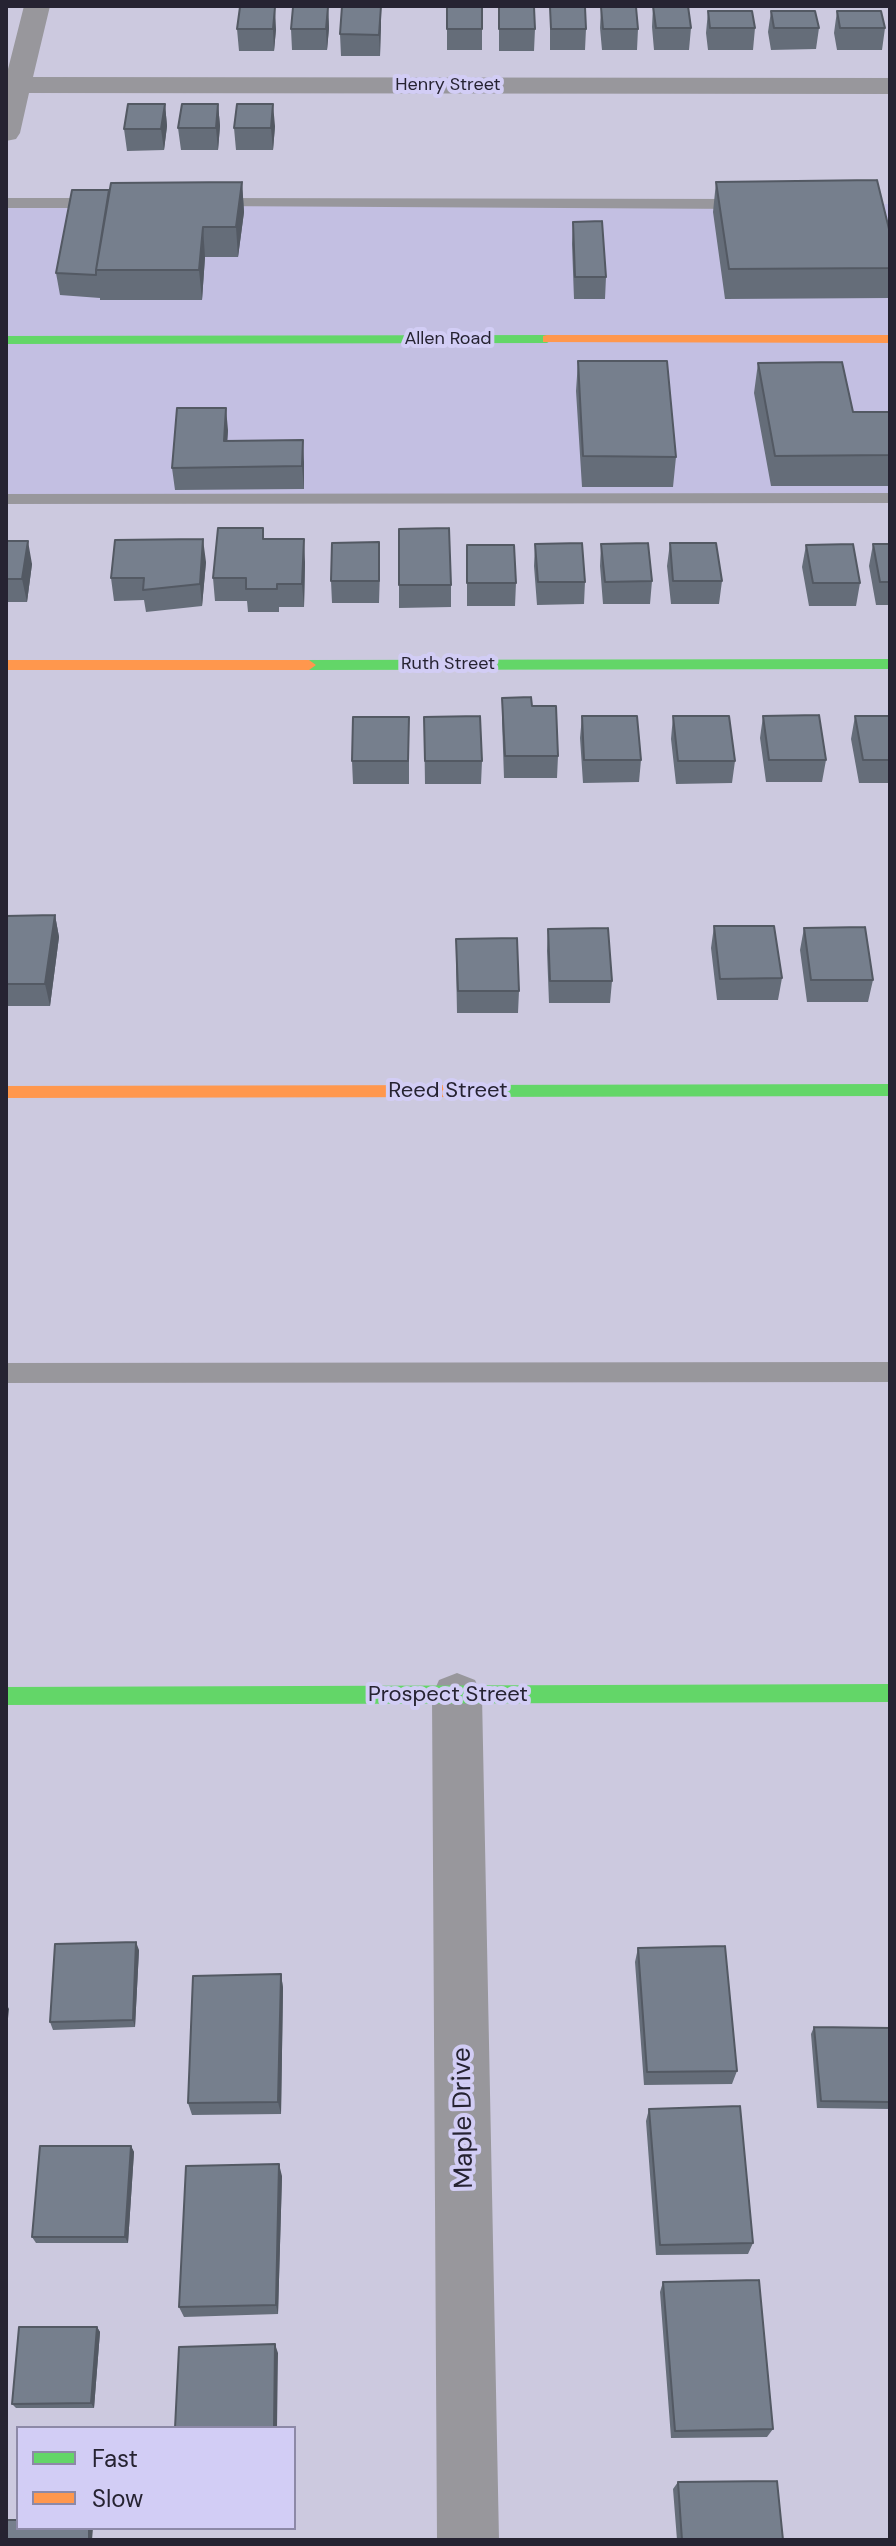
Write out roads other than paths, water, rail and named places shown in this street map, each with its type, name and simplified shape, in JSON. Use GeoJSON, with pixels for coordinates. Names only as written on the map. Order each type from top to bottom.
{"type":"FeatureCollection","features":[{"type":"Feature","properties":{"kind":"street"},"geometry":{"type":"LineString","coordinates":[[6,133],[12,85],[37,6]]}},
{"type":"Feature","properties":{"kind":"street","name":"Henry Street"},"geometry":{"type":"LineString","coordinates":[[12,85],[890,86]]}},
{"type":"Feature","properties":{"kind":"street","name":"Allen Road"},"geometry":{"type":"LineString","coordinates":[[6,340],[890,339]]}},
{"type":"Feature","properties":{"kind":"street","name":"Ruth Street"},"geometry":{"type":"LineString","coordinates":[[6,665],[890,664]]}},
{"type":"Feature","properties":{"kind":"street","name":"Reed Street"},"geometry":{"type":"LineString","coordinates":[[6,1092],[890,1090]]}},
{"type":"Feature","properties":{"kind":"street","name":"Prospect Street"},"geometry":{"type":"LineString","coordinates":[[6,1696],[890,1693]]}},
{"type":"Feature","properties":{"kind":"street","name":"Maple Drive"},"geometry":{"type":"LineString","coordinates":[[457,1696],[468,2540]]}},
{"type":"Feature","properties":{"kind":"lane"},"geometry":{"type":"LineString","coordinates":[[6,203],[119,203]]}},
{"type":"Feature","properties":{"kind":"lane"},"geometry":{"type":"LineString","coordinates":[[197,203],[764,204]]}},
{"type":"Feature","properties":{"kind":"lane"},"geometry":{"type":"LineString","coordinates":[[6,499],[890,498]]}},
{"type":"Feature","properties":{"kind":"lane"},"geometry":{"type":"LineString","coordinates":[[6,1373],[890,1372]]}}]}
